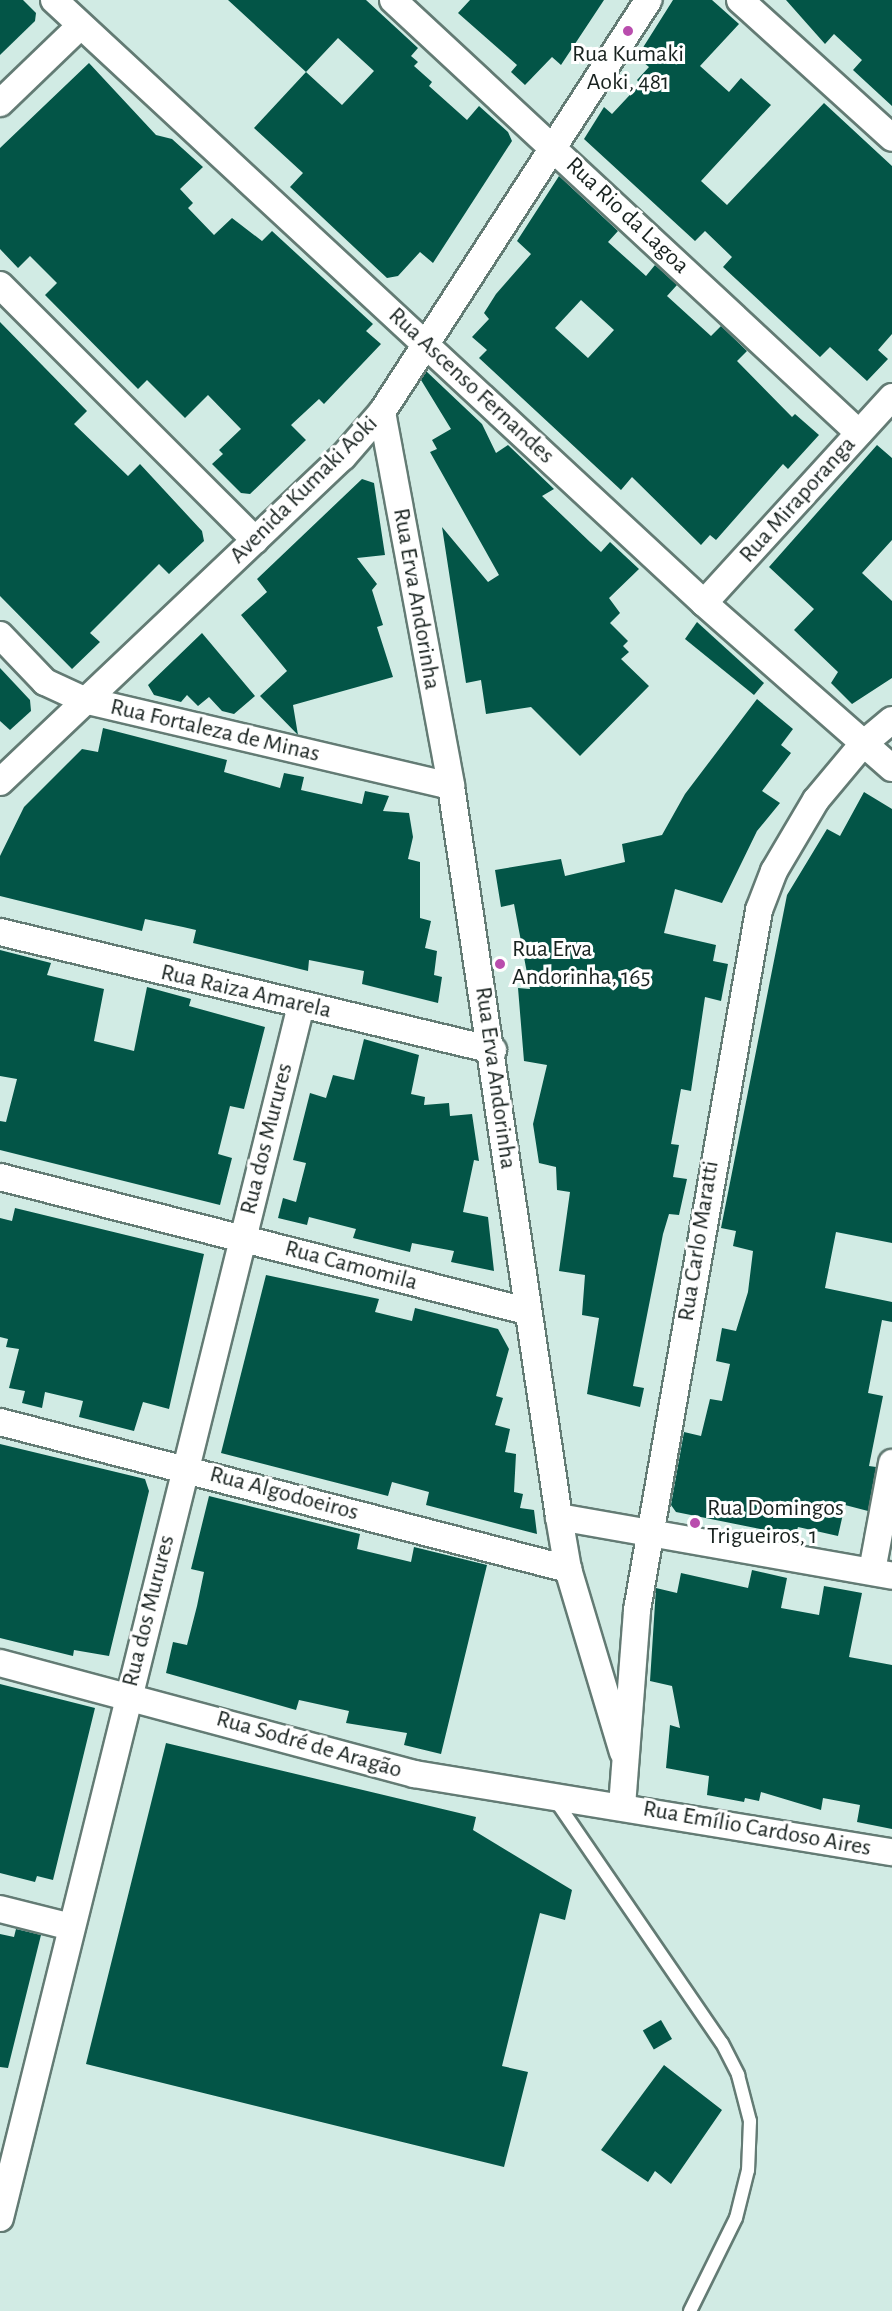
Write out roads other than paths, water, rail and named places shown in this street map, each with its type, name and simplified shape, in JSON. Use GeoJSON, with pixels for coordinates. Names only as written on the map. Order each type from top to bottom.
{"type":"FeatureCollection","features":[{"type":"Feature","properties":{"kind":"street","name":"Rua Ascenso Fernandes"},"geometry":{"type":"LineString","coordinates":[[54,0],[704,603],[862,745],[892,768]]}},
{"type":"Feature","properties":{"kind":"street","name":"Rua Rio da Lagoa"},"geometry":{"type":"LineString","coordinates":[[393,0],[859,433]]}},
{"type":"Feature","properties":{"kind":"street","name":"Avenida Kumaki Aoki"},"geometry":{"type":"LineString","coordinates":[[0,782],[255,540],[382,412],[649,0]]}},
{"type":"Feature","properties":{"kind":"street"},"geometry":{"type":"LineString","coordinates":[[740,0],[892,138]]}},
{"type":"Feature","properties":{"kind":"street"},"geometry":{"type":"LineString","coordinates":[[0,103],[80,26]]}},
{"type":"Feature","properties":{"kind":"street"},"geometry":{"type":"LineString","coordinates":[[0,285],[255,540]]}},
{"type":"Feature","properties":{"kind":"street","name":"Rua Miraporanga"},"geometry":{"type":"LineString","coordinates":[[704,603],[892,397]]}},
{"type":"Feature","properties":{"kind":"street","name":"Rua Erva Andorinha"},"geometry":{"type":"LineString","coordinates":[[382,412],[451,786],[493,1050],[526,1311],[568,1569]]}},
{"type":"Feature","properties":{"kind":"street","name":"Rua Fortaleza de Minas"},"geometry":{"type":"LineString","coordinates":[[0,635],[45,682],[84,700],[451,786]]}},
{"type":"Feature","properties":{"kind":"street","name":"Rua Carlo Maratti"},"geometry":{"type":"LineString","coordinates":[[621,1806],[623,1752],[650,1535],[759,910],[774,871],[816,800],[862,745],[892,720]]}},
{"type":"Feature","properties":{"kind":"street","name":"Rua Raiza Amarela"},"geometry":{"type":"LineString","coordinates":[[0,932],[493,1050]]}},
{"type":"Feature","properties":{"kind":"street","name":"Rua dos Murures"},"geometry":{"type":"LineString","coordinates":[[0,2218],[9,2145],[71,1927],[241,1237],[301,1005]]}},
{"type":"Feature","properties":{"kind":"street","name":"Rua Camomila"},"geometry":{"type":"LineString","coordinates":[[0,1177],[526,1311]]}},
{"type":"Feature","properties":{"kind":"street","name":"Rua Algodoeiros"},"geometry":{"type":"LineString","coordinates":[[0,1422],[568,1569]]}},
{"type":"Feature","properties":{"kind":"street"},"geometry":{"type":"LineString","coordinates":[[559,1518],[882,1573],[892,1462]]}},
{"type":"Feature","properties":{"kind":"street"},"geometry":{"type":"LineString","coordinates":[[568,1569],[623,1752]]}},
{"type":"Feature","properties":{"kind":"street","name":"Rua Sodré de Aragão"},"geometry":{"type":"LineString","coordinates":[[0,1663],[129,1694],[414,1774],[556,1801],[621,1806]]}},
{"type":"Feature","properties":{"kind":"street","name":"Rua Emílio Cardoso Aires"},"geometry":{"type":"LineString","coordinates":[[621,1806],[892,1852]]}},
{"type":"Feature","properties":{"kind":"street"},"geometry":{"type":"LineString","coordinates":[[0,1909],[71,1927]]}},
{"type":"Feature","properties":{"kind":"lane"},"geometry":{"type":"LineString","coordinates":[[78,0],[80,26]]}},
{"type":"Feature","properties":{"kind":"lane"},"geometry":{"type":"LineString","coordinates":[[556,1801],[722,2043],[738,2075],[750,2121],[748,2170],[736,2218],[690,2311]]}},
{"type":"Feature","properties":{"kind":"place","name":"Rua Kumaki Aoki, 481"},"geometry":{"type":"Point","coordinates":[628,31]}},
{"type":"Feature","properties":{"kind":"place","name":"Rua Erva Andorinha, 165"},"geometry":{"type":"Point","coordinates":[500,964]}},
{"type":"Feature","properties":{"kind":"place","name":"Rua Domingos Trigueiros, 1"},"geometry":{"type":"Point","coordinates":[695,1523]}}]}
